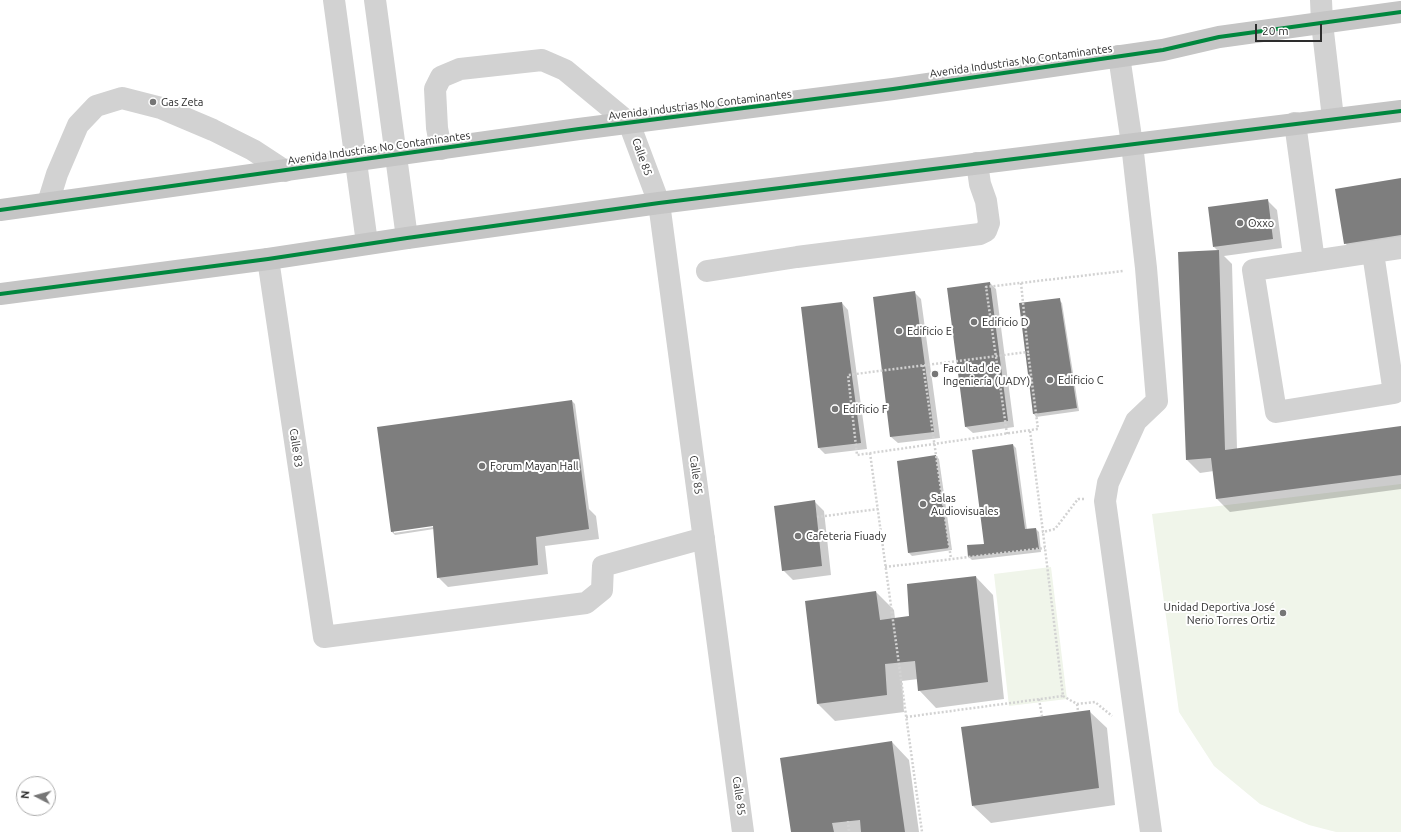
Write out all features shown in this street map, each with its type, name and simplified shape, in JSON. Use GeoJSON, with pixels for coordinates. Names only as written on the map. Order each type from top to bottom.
{"type":"FeatureCollection","features":[{"type":"Feature","properties":{"kind":"main road","name":"Avenida Industrias No Contaminantes"},"geometry":{"type":"LineString","coordinates":[[0,210],[630,123],[893,89],[1163,50],[1219,38],[1401,12]]}},
{"type":"Feature","properties":{"kind":"main road"},"geometry":{"type":"LineString","coordinates":[[0,294],[659,203],[1333,118],[1401,111]]}},
{"type":"Feature","properties":{"kind":"street"},"geometry":{"type":"LineString","coordinates":[[334,0],[367,243]]}},
{"type":"Feature","properties":{"kind":"street"},"geometry":{"type":"LineString","coordinates":[[375,0],[407,238]]}},
{"type":"Feature","properties":{"kind":"street"},"geometry":{"type":"LineString","coordinates":[[1321,0],[1322,23],[1333,118]]}},
{"type":"Feature","properties":{"kind":"street"},"geometry":{"type":"LineString","coordinates":[[1119,56],[1132,144],[1146,268],[1157,401],[1136,421],[1108,483],[1105,501],[1151,832]]}},
{"type":"Feature","properties":{"kind":"street"},"geometry":{"type":"LineString","coordinates":[[441,149],[437,128],[435,89],[441,77],[460,69],[542,60],[565,70],[630,123]]}},
{"type":"Feature","properties":{"kind":"street"},"geometry":{"type":"LineString","coordinates":[[48,203],[57,174],[78,125],[96,106],[122,98],[161,108],[213,130],[253,150],[285,171]]}},
{"type":"Feature","properties":{"kind":"street","name":"Calle 85"},"geometry":{"type":"LineString","coordinates":[[630,123],[659,203],[743,832]]}},
{"type":"Feature","properties":{"kind":"street"},"geometry":{"type":"LineString","coordinates":[[1295,123],[1314,261]]}},
{"type":"Feature","properties":{"kind":"street"},"geometry":{"type":"LineString","coordinates":[[707,271],[797,257],[980,234],[986,231],[989,222],[986,201],[980,184],[976,164]]}},
{"type":"Feature","properties":{"kind":"street"},"geometry":{"type":"LineString","coordinates":[[1373,253],[1394,393],[1276,412],[1253,270],[1401,248]]}},
{"type":"Feature","properties":{"kind":"street","name":"Calle 83"},"geometry":{"type":"LineString","coordinates":[[268,258],[324,637],[586,603],[602,590],[603,566],[704,538]]}},
{"type":"Feature","properties":{"kind":"path"},"geometry":{"type":"LineString","coordinates":[[1007,434],[986,287],[1146,268]]}},
{"type":"Feature","properties":{"kind":"path"},"geometry":{"type":"LineString","coordinates":[[1020,283],[1038,429],[857,455],[848,375],[1028,352]]}},
{"type":"Feature","properties":{"kind":"path"},"geometry":{"type":"LineString","coordinates":[[923,365],[951,559]]}},
{"type":"Feature","properties":{"kind":"path"},"geometry":{"type":"LineString","coordinates":[[1030,431],[1063,696]]}},
{"type":"Feature","properties":{"kind":"path"},"geometry":{"type":"LineString","coordinates":[[870,453],[922,832]]}},
{"type":"Feature","properties":{"kind":"path"},"geometry":{"type":"LineString","coordinates":[[1043,532],[1055,529],[1078,499],[1106,496]]}},
{"type":"Feature","properties":{"kind":"path"},"geometry":{"type":"LineString","coordinates":[[817,517],[878,509]]}},
{"type":"Feature","properties":{"kind":"path"},"geometry":{"type":"LineString","coordinates":[[886,567],[1045,548]]}},
{"type":"Feature","properties":{"kind":"path"},"geometry":{"type":"LineString","coordinates":[[906,716],[1063,696],[1077,704],[1095,702],[1138,736]]}},
{"type":"Feature","properties":{"kind":"path"},"geometry":{"type":"LineString","coordinates":[[1039,699],[1042,716]]}},
{"type":"Feature","properties":{"kind":"path"},"geometry":{"type":"LineString","coordinates":[[1077,704],[1078,711]]}},
{"type":"Feature","properties":{"kind":"path"},"geometry":{"type":"LineString","coordinates":[[848,821],[849,832]]}},
{"type":"Feature","properties":{"kind":"shaded area","name":"Unidad Deportiva José Nerio Torres Ortiz"},"geometry":{"type":"Polygon","coordinates":[[[1401,484],[1401,832],[1336,832],[1309,825],[1260,804],[1214,766],[1179,712],[1152,514],[1401,484]]]}},
{"type":"Feature","properties":{"kind":"shaded area"},"geometry":{"type":"Polygon","coordinates":[[[1051,567],[1067,699],[1009,706],[994,574],[1051,567]]]}},
{"type":"Feature","properties":{"kind":"building"},"geometry":{"type":"Polygon","coordinates":[[[1401,178],[1401,235],[1344,244],[1335,189],[1401,178]]]}},
{"type":"Feature","properties":{"kind":"building","name":"Oxxo"},"geometry":{"type":"Polygon","coordinates":[[[1268,199],[1273,239],[1213,247],[1208,207],[1268,199]]]}},
{"type":"Feature","properties":{"kind":"building"},"geometry":{"type":"Polygon","coordinates":[[[1219,250],[1225,450],[1401,426],[1401,475],[1216,499],[1211,458],[1186,460],[1178,252],[1219,250]]]}},
{"type":"Feature","properties":{"kind":"building","name":"Edificio D"},"geometry":{"type":"Polygon","coordinates":[[[990,282],[1008,421],[965,427],[947,288],[990,282]]]}},
{"type":"Feature","properties":{"kind":"building","name":"Edificio E"},"geometry":{"type":"Polygon","coordinates":[[[915,291],[934,432],[890,437],[873,297],[915,291]]]}},
{"type":"Feature","properties":{"kind":"building","name":"Edificio C"},"geometry":{"type":"Polygon","coordinates":[[[1060,298],[1077,408],[1033,414],[1019,303],[1060,298]]]}},
{"type":"Feature","properties":{"kind":"building","name":"Edificio F"},"geometry":{"type":"Polygon","coordinates":[[[842,302],[861,443],[818,448],[801,307],[842,302]]]}},
{"type":"Feature","properties":{"kind":"building","name":"Forum Mayan Hall"},"geometry":{"type":"Polygon","coordinates":[[[572,400],[589,529],[536,537],[538,565],[437,578],[433,526],[391,532],[377,427],[572,400]]]}},
{"type":"Feature","properties":{"kind":"building"},"geometry":{"type":"Polygon","coordinates":[[[1013,444],[1025,529],[1036,528],[1039,549],[968,557],[967,545],[984,544],[972,450],[1013,444]]]}},
{"type":"Feature","properties":{"kind":"building","name":"Salas Audiovisuales"},"geometry":{"type":"Polygon","coordinates":[[[936,455],[949,548],[908,553],[897,461],[936,455]]]}},
{"type":"Feature","properties":{"kind":"building","name":"Cafeteria Fiuady"},"geometry":{"type":"Polygon","coordinates":[[[815,500],[822,566],[782,571],[774,506],[815,500]]]}},
{"type":"Feature","properties":{"kind":"building"},"geometry":{"type":"Polygon","coordinates":[[[976,576],[988,682],[918,691],[915,661],[885,664],[887,695],[817,704],[805,601],[876,591],[880,620],[909,616],[907,584],[976,576]]]}},
{"type":"Feature","properties":{"kind":"building"},"geometry":{"type":"Polygon","coordinates":[[[1090,710],[1099,788],[972,806],[961,727],[1090,710]]]}},
{"type":"Feature","properties":{"kind":"building"},"geometry":{"type":"Polygon","coordinates":[[[892,741],[905,832],[861,832],[860,820],[832,823],[834,832],[791,832],[780,758],[892,741]]]}},
{"type":"Feature","properties":{"kind":"cycle path"},"geometry":{"type":"LineString","coordinates":[[0,210],[579,129],[893,89],[1163,50],[1219,37],[1401,12]]}},
{"type":"Feature","properties":{"kind":"cycle path"},"geometry":{"type":"LineString","coordinates":[[0,294],[268,259],[659,203],[1401,111]]}},
{"type":"Feature","properties":{"kind":"place","name":"Gas Zeta"},"geometry":{"type":"Point","coordinates":[153,102]}},
{"type":"Feature","properties":{"kind":"place","name":"Oxxo"},"geometry":{"type":"Point","coordinates":[1240,223]}},
{"type":"Feature","properties":{"kind":"place","name":"Edificio D"},"geometry":{"type":"Point","coordinates":[974,322]}},
{"type":"Feature","properties":{"kind":"place","name":"Edificio E"},"geometry":{"type":"Point","coordinates":[899,331]}},
{"type":"Feature","properties":{"kind":"place","name":"Facultad de Ingeniería (UADY)"},"geometry":{"type":"Point","coordinates":[935,374]}},
{"type":"Feature","properties":{"kind":"place","name":"Edificio C"},"geometry":{"type":"Point","coordinates":[1050,380]}},
{"type":"Feature","properties":{"kind":"place","name":"Edificio F"},"geometry":{"type":"Point","coordinates":[835,409]}},
{"type":"Feature","properties":{"kind":"place","name":"Forum Mayan Hall"},"geometry":{"type":"Point","coordinates":[482,466]}},
{"type":"Feature","properties":{"kind":"place","name":"Salas Audiovisuales"},"geometry":{"type":"Point","coordinates":[923,504]}},
{"type":"Feature","properties":{"kind":"place","name":"Cafeteria Fiuady"},"geometry":{"type":"Point","coordinates":[798,536]}},
{"type":"Feature","properties":{"kind":"place","name":"Unidad Deportiva José Nerio Torres Ortiz"},"geometry":{"type":"Point","coordinates":[1283,613]}}]}
